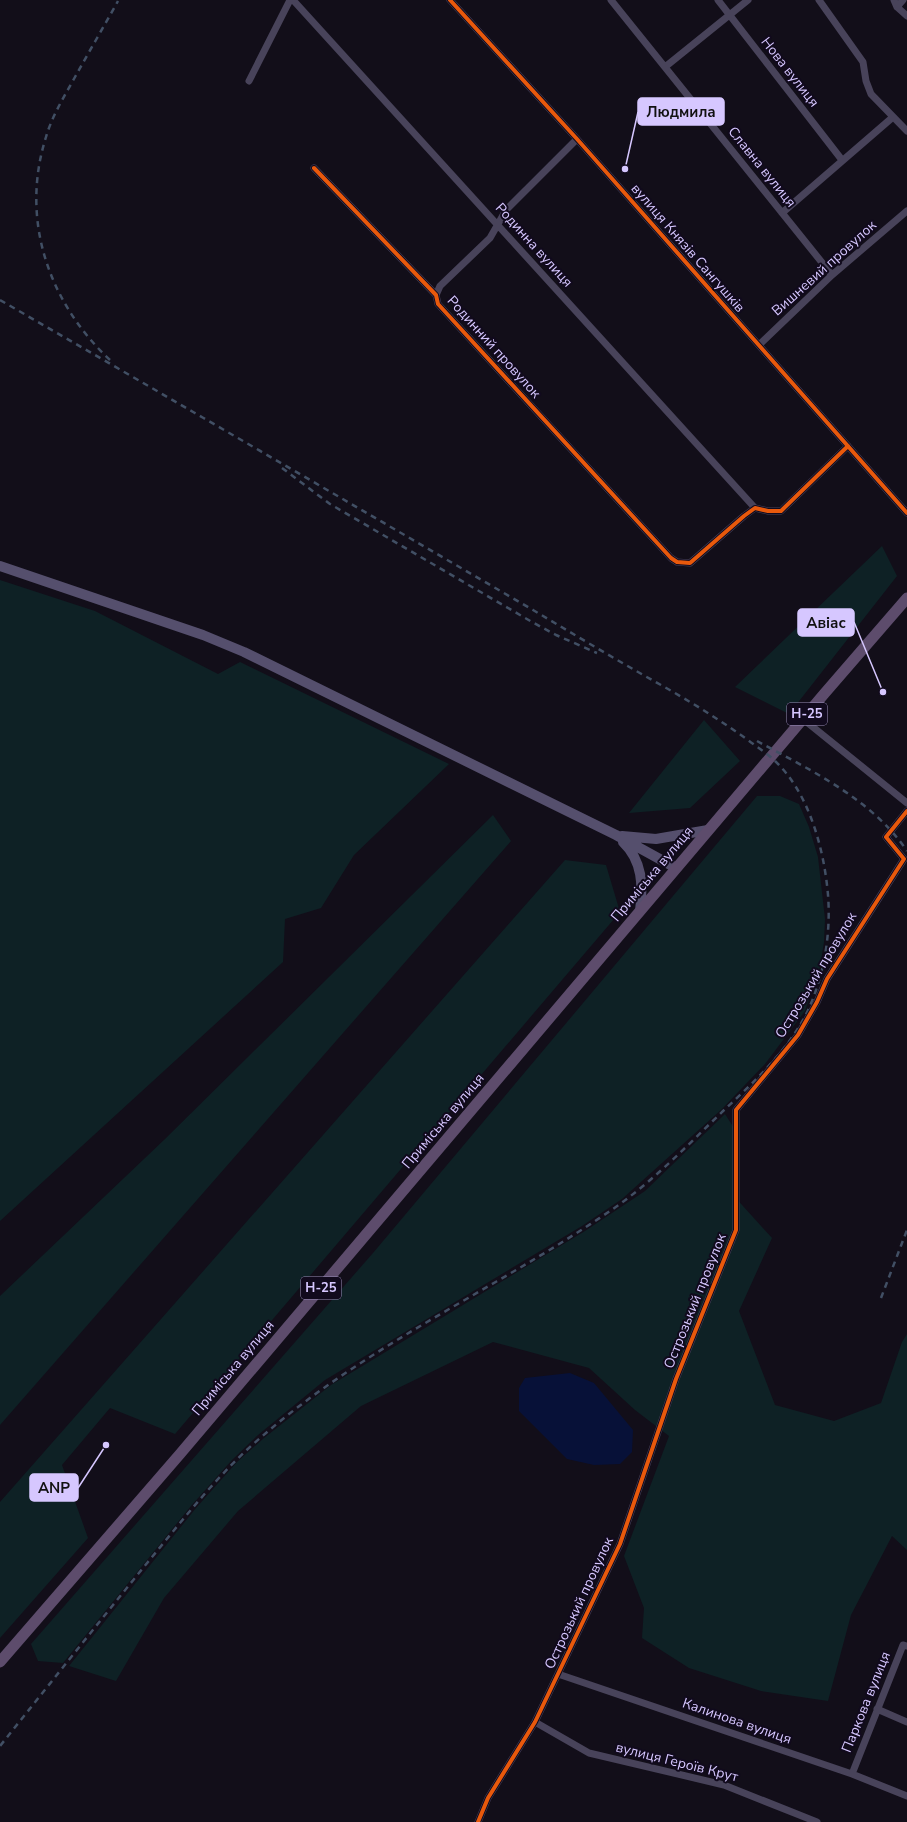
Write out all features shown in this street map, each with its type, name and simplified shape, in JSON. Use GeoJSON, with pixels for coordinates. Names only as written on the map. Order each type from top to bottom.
{"type":"FeatureCollection","features":[{"type":"Feature","properties":{"kind":"main road"},"geometry":{"type":"LineString","coordinates":[[0,566],[203,635],[244,652],[616,835],[676,868]]}},
{"type":"Feature","properties":{"kind":"main road","name":"Приміська вулиця"},"geometry":{"type":"LineString","coordinates":[[0,1662],[180,1454],[708,830],[907,598]]}},
{"type":"Feature","properties":{"kind":"main road"},"geometry":{"type":"LineString","coordinates":[[616,835],[656,839],[708,830]]}},
{"type":"Feature","properties":{"kind":"main road"},"geometry":{"type":"LineString","coordinates":[[616,835],[629,848],[636,858],[641,872],[642,893],[640,911]]}},
{"type":"Feature","properties":{"kind":"street"},"geometry":{"type":"LineString","coordinates":[[249,81],[291,0]]}},
{"type":"Feature","properties":{"kind":"street","name":"Родинна вулиця"},"geometry":{"type":"LineString","coordinates":[[291,0],[498,224],[755,508]]}},
{"type":"Feature","properties":{"kind":"street","name":"вулиця Князів Сангушків"},"geometry":{"type":"LineString","coordinates":[[450,0],[578,139],[907,513]]}},
{"type":"Feature","properties":{"kind":"street","name":"Славна вулиця"},"geometry":{"type":"LineString","coordinates":[[611,0],[832,275]]}},
{"type":"Feature","properties":{"kind":"street","name":"Нова вулиця"},"geometry":{"type":"LineString","coordinates":[[718,0],[842,160]]}},
{"type":"Feature","properties":{"kind":"street"},"geometry":{"type":"LineString","coordinates":[[665,68],[748,0]]}},
{"type":"Feature","properties":{"kind":"street"},"geometry":{"type":"LineString","coordinates":[[819,0],[863,62],[866,80],[871,94],[907,132]]}},
{"type":"Feature","properties":{"kind":"street"},"geometry":{"type":"LineString","coordinates":[[903,0],[896,3],[907,16]]}},
{"type":"Feature","properties":{"kind":"street"},"geometry":{"type":"LineString","coordinates":[[782,213],[893,117]]}},
{"type":"Feature","properties":{"kind":"street"},"geometry":{"type":"LineString","coordinates":[[436,295],[440,286],[490,238],[506,210],[578,139]]}},
{"type":"Feature","properties":{"kind":"street","name":"Родинний провулок"},"geometry":{"type":"LineString","coordinates":[[314,168],[436,295],[438,304],[671,558],[677,562],[690,562],[755,508]]}},
{"type":"Feature","properties":{"kind":"street","name":"Вишневий провулок"},"geometry":{"type":"LineString","coordinates":[[759,345],[832,275],[907,211]]}},
{"type":"Feature","properties":{"kind":"street"},"geometry":{"type":"LineString","coordinates":[[755,508],[768,511],[781,511],[848,446]]}},
{"type":"Feature","properties":{"kind":"street"},"geometry":{"type":"LineString","coordinates":[[803,719],[907,803]]}},
{"type":"Feature","properties":{"kind":"street","name":"Острозький провулок"},"geometry":{"type":"LineString","coordinates":[[478,1822],[488,1798],[535,1722],[620,1544],[676,1379],[736,1230],[736,1110],[798,1035],[817,1002],[827,979],[904,859],[886,837],[907,811]]}},
{"type":"Feature","properties":{"kind":"street","name":"Паркова вулиця"},"geometry":{"type":"LineString","coordinates":[[852,1774],[903,1645],[907,1646]]}},
{"type":"Feature","properties":{"kind":"street","name":"Калинова вулиця"},"geometry":{"type":"LineString","coordinates":[[558,1674],[852,1774],[907,1796]]}},
{"type":"Feature","properties":{"kind":"street"},"geometry":{"type":"LineString","coordinates":[[877,1709],[907,1722]]}},
{"type":"Feature","properties":{"kind":"street","name":"вулиця Героїв Крут"},"geometry":{"type":"LineString","coordinates":[[535,1722],[589,1753],[724,1785],[817,1822]]}},
{"type":"Feature","properties":{"kind":"green space"},"geometry":{"type":"Polygon","coordinates":[[[882,546],[897,576],[789,714],[735,687],[882,546]]]}},
{"type":"Feature","properties":{"kind":"green space"},"geometry":{"type":"Polygon","coordinates":[[[0,580],[95,611],[218,674],[240,662],[449,764],[354,855],[321,908],[285,919],[283,962],[0,1221],[0,580]]]}},
{"type":"Feature","properties":{"kind":"green space"},"geometry":{"type":"Polygon","coordinates":[[[704,720],[740,761],[690,808],[629,813],[704,720]]]}},
{"type":"Feature","properties":{"kind":"green space"},"geometry":{"type":"Polygon","coordinates":[[[757,796],[780,796],[799,804],[809,827],[818,857],[825,919],[824,942],[820,967],[805,1011],[765,1064],[722,1109],[622,1199],[582,1226],[325,1380],[258,1435],[232,1460],[191,1506],[63,1663],[38,1661],[31,1644],[373,1253],[757,796]]]}},
{"type":"Feature","properties":{"kind":"green space"},"geometry":{"type":"Polygon","coordinates":[[[493,815],[511,841],[0,1425],[0,1296],[165,1139],[493,815]]]}},
{"type":"Feature","properties":{"kind":"green space"},"geometry":{"type":"Polygon","coordinates":[[[565,860],[606,865],[620,912],[175,1434],[110,1408],[62,1465],[88,1538],[0,1638],[0,1502],[565,860]]]}},
{"type":"Feature","properties":{"kind":"green space"},"geometry":{"type":"Polygon","coordinates":[[[725,1114],[734,1128],[733,1195],[772,1238],[739,1311],[775,1405],[834,1421],[881,1403],[902,1342],[907,1334],[907,1550],[892,1536],[851,1615],[828,1701],[761,1691],[689,1668],[642,1638],[644,1608],[624,1556],[669,1436],[635,1410],[589,1368],[493,1342],[361,1406],[238,1511],[164,1598],[116,1681],[69,1666],[196,1508],[237,1462],[264,1438],[331,1385],[585,1231],[645,1191],[725,1114]]]}},
{"type":"Feature","properties":{"kind":"water"},"geometry":{"type":"Polygon","coordinates":[[[570,1373],[594,1383],[633,1430],[632,1452],[620,1464],[594,1465],[567,1459],[519,1411],[519,1388],[525,1378],[570,1373]]]}},
{"type":"Feature","properties":{"kind":"railway"},"geometry":{"type":"LineString","coordinates":[[110,360],[88,337],[70,312],[56,286],[45,258],[38,228],[36,198],[39,168],[46,137],[52,122],[63,99],[118,1]]}},
{"type":"Feature","properties":{"kind":"railway"},"geometry":{"type":"LineString","coordinates":[[0,300],[705,711],[769,755],[786,773],[796,787],[811,818],[817,835],[825,869],[829,916],[826,947],[820,978],[815,993],[801,1023],[782,1051],[771,1064],[672,1160],[634,1194],[531,1261],[395,1341],[350,1370],[307,1400],[249,1448],[217,1480],[187,1515],[0,1746]]}},
{"type":"Feature","properties":{"kind":"railway"},"geometry":{"type":"LineString","coordinates":[[282,468],[330,504],[532,622],[556,635],[597,653]]}},
{"type":"Feature","properties":{"kind":"railway"},"geometry":{"type":"LineString","coordinates":[[757,741],[839,787],[876,816],[893,833],[907,851]]}},
{"type":"Feature","properties":{"kind":"railway"},"geometry":{"type":"LineString","coordinates":[[881,1298],[907,1230]]}},
{"type":"Feature","properties":{"kind":"cycle path"},"geometry":{"type":"LineString","coordinates":[[450,0],[577,139],[907,513]]}},
{"type":"Feature","properties":{"kind":"cycle path"},"geometry":{"type":"LineString","coordinates":[[314,168],[436,295],[438,304],[671,558],[677,562],[690,563],[755,508],[768,511],[781,511],[848,446]]}},
{"type":"Feature","properties":{"kind":"cycle path"},"geometry":{"type":"LineString","coordinates":[[478,1822],[488,1798],[535,1722],[620,1544],[676,1379],[736,1230],[736,1110],[798,1035],[817,1002],[827,979],[904,859],[886,837],[907,811]]}},
{"type":"Feature","properties":{"kind":"place","name":"Людмила"},"geometry":{"type":"Point","coordinates":[625,169]}},
{"type":"Feature","properties":{"kind":"place","name":"Авіас"},"geometry":{"type":"Point","coordinates":[883,692]}},
{"type":"Feature","properties":{"kind":"place","name":"ANP"},"geometry":{"type":"Point","coordinates":[106,1445]}}]}
